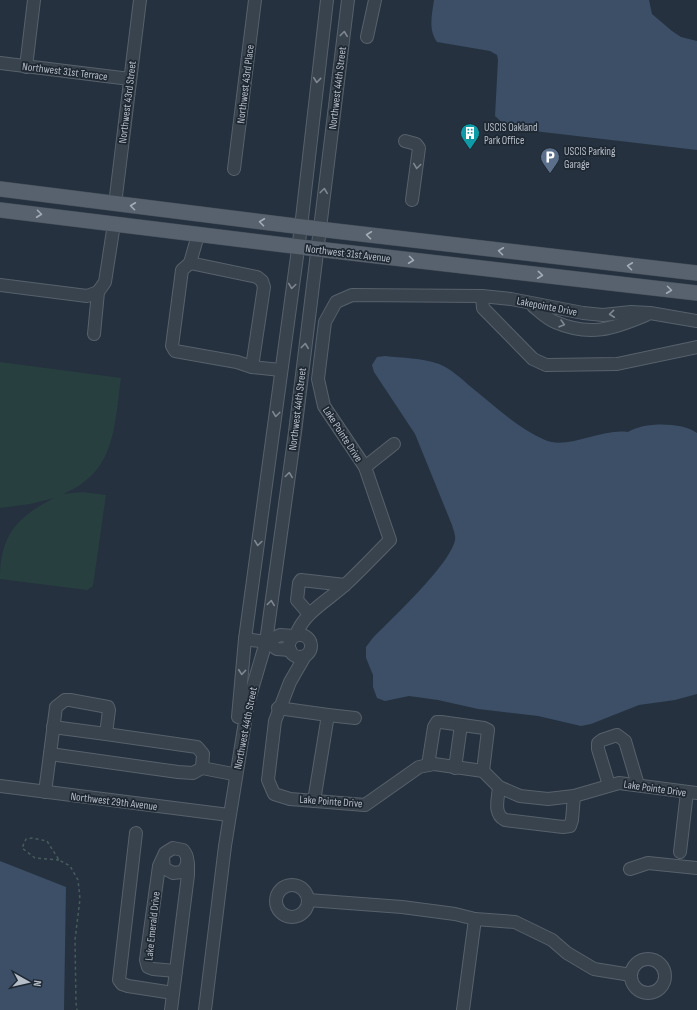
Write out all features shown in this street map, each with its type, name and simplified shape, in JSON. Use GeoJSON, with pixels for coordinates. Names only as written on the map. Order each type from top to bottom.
{"type":"FeatureCollection","features":[{"type":"Feature","properties":{"kind":"main road","name":"Northwest 31st Avenue"},"geometry":{"type":"LineString","coordinates":[[0,189],[301,227],[697,273]]}},
{"type":"Feature","properties":{"kind":"main road","name":"Northwest 31st Avenue"},"geometry":{"type":"LineString","coordinates":[[0,210],[298,247],[697,293]]}},
{"type":"Feature","properties":{"kind":"street"},"geometry":{"type":"LineString","coordinates":[[26,67],[34,0]]}},
{"type":"Feature","properties":{"kind":"street","name":"Northwest 43rd Street"},"geometry":{"type":"LineString","coordinates":[[115,204],[140,0]]}},
{"type":"Feature","properties":{"kind":"street","name":"Northwest 43rd Place"},"geometry":{"type":"LineString","coordinates":[[234,169],[255,0]]}},
{"type":"Feature","properties":{"kind":"street","name":"Northwest 44th Street"},"geometry":{"type":"LineString","coordinates":[[205,1010],[229,815],[245,639],[301,227],[327,0]]}},
{"type":"Feature","properties":{"kind":"street","name":"Northwest 44th Street"},"geometry":{"type":"LineString","coordinates":[[229,815],[248,703],[266,642],[295,432],[348,0]]}},
{"type":"Feature","properties":{"kind":"street"},"geometry":{"type":"LineString","coordinates":[[368,37],[375,0]]}},
{"type":"Feature","properties":{"kind":"street"},"geometry":{"type":"LineString","coordinates":[[320,58],[341,59]]}},
{"type":"Feature","properties":{"kind":"street","name":"Northwest 31st Terrace"},"geometry":{"type":"LineString","coordinates":[[0,63],[130,79]]}},
{"type":"Feature","properties":{"kind":"street"},"geometry":{"type":"LineString","coordinates":[[405,141],[416,144],[419,148],[412,200]]}},
{"type":"Feature","properties":{"kind":"street"},"geometry":{"type":"LineString","coordinates":[[0,285],[87,296],[98,292],[106,282],[114,224]]}},
{"type":"Feature","properties":{"kind":"street"},"geometry":{"type":"LineString","coordinates":[[198,234],[190,263],[182,270],[172,346],[175,351],[238,362],[252,367],[281,370]]}},
{"type":"Feature","properties":{"kind":"street"},"geometry":{"type":"LineString","coordinates":[[190,263],[257,277],[262,281],[264,287],[252,367]]}},
{"type":"Feature","properties":{"kind":"street"},"geometry":{"type":"LineString","coordinates":[[94,334],[98,292]]}},
{"type":"Feature","properties":{"kind":"street","name":"Lake Pointe Drive"},"geometry":{"type":"LineString","coordinates":[[428,765],[419,767],[365,805],[290,799],[274,794],[268,780],[278,708],[290,682],[297,657],[290,641],[299,636],[307,622],[309,614],[345,585],[390,540],[365,467],[324,406],[318,379],[325,322],[336,302],[352,295],[444,296]]}},
{"type":"Feature","properties":{"kind":"street","name":"Lakepointe Drive"},"geometry":{"type":"LineString","coordinates":[[444,296],[482,296],[560,310],[603,315],[631,312],[650,313]]}},
{"type":"Feature","properties":{"kind":"street"},"geometry":{"type":"LineString","coordinates":[[482,296],[483,308],[533,359],[546,364],[617,364],[697,347]]}},
{"type":"Feature","properties":{"kind":"street"},"geometry":{"type":"LineString","coordinates":[[530,304],[554,322],[584,331],[614,328],[650,313],[697,321]]}},
{"type":"Feature","properties":{"kind":"street"},"geometry":{"type":"LineString","coordinates":[[365,467],[394,444]]}},
{"type":"Feature","properties":{"kind":"street"},"geometry":{"type":"LineString","coordinates":[[309,614],[297,600],[299,583],[301,580],[345,585]]}},
{"type":"Feature","properties":{"kind":"street"},"geometry":{"type":"LineString","coordinates":[[266,642],[280,634],[299,636]]}},
{"type":"Feature","properties":{"kind":"street","name":"Lake Pointe Drive"},"geometry":{"type":"LineString","coordinates":[[297,657],[310,651],[312,645],[299,636]]}},
{"type":"Feature","properties":{"kind":"street"},"geometry":{"type":"LineString","coordinates":[[245,639],[266,642],[277,649],[297,657]]}},
{"type":"Feature","properties":{"kind":"street"},"geometry":{"type":"LineString","coordinates":[[45,792],[56,707],[64,700],[70,700],[108,707],[109,710],[106,734]]}},
{"type":"Feature","properties":{"kind":"street"},"geometry":{"type":"LineString","coordinates":[[278,708],[355,718]]}},
{"type":"Feature","properties":{"kind":"street"},"geometry":{"type":"LineString","coordinates":[[314,801],[328,715]]}},
{"type":"Feature","properties":{"kind":"street"},"geometry":{"type":"LineString","coordinates":[[437,722],[488,730],[482,771],[428,765],[434,727],[437,722]]}},
{"type":"Feature","properties":{"kind":"street"},"geometry":{"type":"LineString","coordinates":[[455,768],[461,725]]}},
{"type":"Feature","properties":{"kind":"street"},"geometry":{"type":"LineString","coordinates":[[53,727],[192,745],[202,751],[202,768]]}},
{"type":"Feature","properties":{"kind":"street"},"geometry":{"type":"LineString","coordinates":[[610,785],[598,750],[598,743],[602,740],[617,735],[625,741],[638,785]]}},
{"type":"Feature","properties":{"kind":"street"},"geometry":{"type":"LineString","coordinates":[[50,754],[178,772],[193,773],[202,768],[233,774]]}},
{"type":"Feature","properties":{"kind":"street","name":"Lake Pointe Drive"},"geometry":{"type":"LineString","coordinates":[[482,771],[499,787],[520,796],[548,799],[574,796],[619,783],[692,792]]}},
{"type":"Feature","properties":{"kind":"street","name":"Northwest 29th Avenue"},"geometry":{"type":"LineString","coordinates":[[0,786],[229,815]]}},
{"type":"Feature","properties":{"kind":"street"},"geometry":{"type":"LineString","coordinates":[[499,787],[497,813],[500,818],[504,820],[562,827],[570,826],[574,796]]}},
{"type":"Feature","properties":{"kind":"street"},"geometry":{"type":"LineString","coordinates":[[680,852],[692,792]]}},
{"type":"Feature","properties":{"kind":"street"},"geometry":{"type":"LineString","coordinates":[[136,833],[119,980],[122,984],[128,986],[173,993]]}},
{"type":"Feature","properties":{"kind":"street"},"geometry":{"type":"LineString","coordinates":[[170,1010],[188,875],[188,863],[186,854],[178,848],[168,850],[163,858],[164,868],[172,873],[182,872],[188,863]]}},
{"type":"Feature","properties":{"kind":"street","name":"Lake Emerald Drive"},"geometry":{"type":"LineString","coordinates":[[163,858],[159,866],[146,960],[148,967],[153,969],[176,971]]}},
{"type":"Feature","properties":{"kind":"street"},"geometry":{"type":"LineString","coordinates":[[630,869],[648,863],[697,868]]}},
{"type":"Feature","properties":{"kind":"street"},"geometry":{"type":"LineString","coordinates":[[308,900],[402,907],[455,914],[475,919],[515,922],[552,940],[567,953],[594,968],[631,975]]}},
{"type":"Feature","properties":{"kind":"street"},"geometry":{"type":"LineString","coordinates":[[463,1010],[475,919]]}},
{"type":"Feature","properties":{"kind":"path"},"geometry":{"type":"LineString","coordinates":[[59,860],[48,841],[32,838],[26,839],[22,848],[35,858],[59,860],[70,866],[78,880],[80,899],[75,940],[78,1010]]}},
{"type":"Feature","properties":{"kind":"green space"},"geometry":{"type":"Polygon","coordinates":[[[0,362],[121,378],[114,430],[103,461],[80,485],[63,494],[82,492],[106,495],[93,586],[87,590],[0,579],[3,550],[13,529],[30,512],[54,498],[30,504],[0,508],[0,362]]]}},
{"type":"Feature","properties":{"kind":"water"},"geometry":{"type":"Polygon","coordinates":[[[434,0],[649,0],[652,14],[681,37],[697,41],[697,150],[508,128],[495,116],[497,55],[490,51],[437,42],[432,32],[434,0]]]}},
{"type":"Feature","properties":{"kind":"water"},"geometry":{"type":"Polygon","coordinates":[[[385,356],[426,360],[443,366],[456,374],[516,423],[545,440],[554,442],[575,441],[607,433],[628,432],[643,426],[653,425],[673,425],[690,429],[697,433],[697,694],[675,700],[639,705],[591,724],[581,726],[538,716],[478,709],[438,700],[409,696],[385,701],[377,698],[373,687],[373,675],[366,658],[366,647],[432,577],[451,551],[455,540],[452,525],[415,434],[374,372],[372,365],[377,357],[385,356]]]}},
{"type":"Feature","properties":{"kind":"water"},"geometry":{"type":"Polygon","coordinates":[[[0,861],[66,887],[64,1010],[0,1010],[0,861]]]}},
{"type":"Feature","properties":{"kind":"place","name":"USCIS Oakland Park Office"},"geometry":{"type":"Point","coordinates":[470,150]}},
{"type":"Feature","properties":{"kind":"place","name":"USCIS Parking Garage"},"geometry":{"type":"Point","coordinates":[550,174]}}]}
